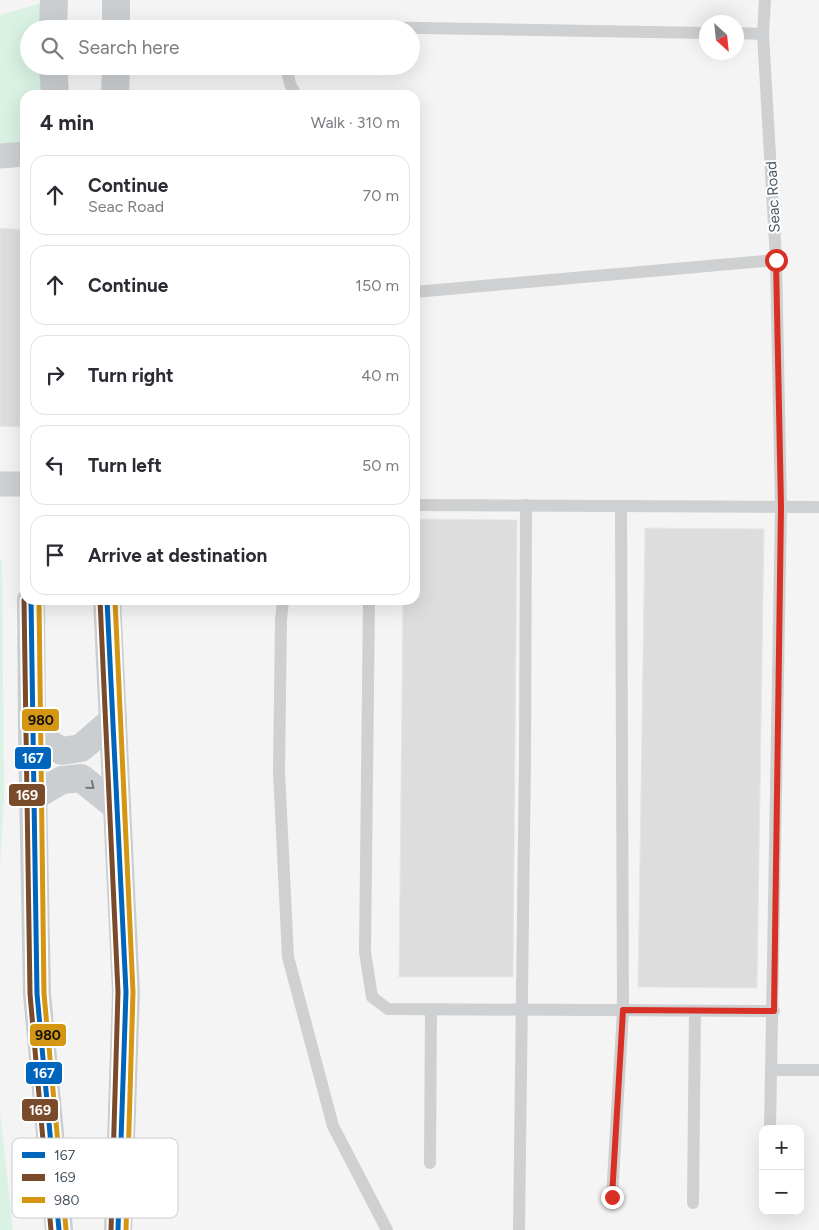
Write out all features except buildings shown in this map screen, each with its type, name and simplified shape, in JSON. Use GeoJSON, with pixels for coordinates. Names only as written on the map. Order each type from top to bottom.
{"type":"FeatureCollection","features":[{"type":"Feature","properties":{"kind":"main road"},"geometry":{"type":"LineString","coordinates":[[53,20],[54,0]]}},
{"type":"Feature","properties":{"kind":"main road"},"geometry":{"type":"LineString","coordinates":[[116,0],[116,20]]}},
{"type":"Feature","properties":{"kind":"main road"},"geometry":{"type":"LineString","coordinates":[[53,75],[54,90]]}},
{"type":"Feature","properties":{"kind":"main road"},"geometry":{"type":"LineString","coordinates":[[116,75],[116,90]]}},
{"type":"Feature","properties":{"kind":"main road"},"geometry":{"type":"LineString","coordinates":[[31,605],[32,797],[37,994],[50,1138]]}},
{"type":"Feature","properties":{"kind":"main road"},"geometry":{"type":"LineString","coordinates":[[107,605],[126,992],[121,1138]]}},
{"type":"Feature","properties":{"kind":"main road"},"geometry":{"type":"LineString","coordinates":[[32,734],[62,751],[72,750],[81,748],[113,720]]}},
{"type":"Feature","properties":{"kind":"main road"},"geometry":{"type":"LineString","coordinates":[[32,797],[62,780],[81,778],[117,807]]}},
{"type":"Feature","properties":{"kind":"street"},"geometry":{"type":"LineString","coordinates":[[0,156],[20,154]]}},
{"type":"Feature","properties":{"kind":"street"},"geometry":{"type":"LineString","coordinates":[[0,484],[20,484]]}},
{"type":"Feature","properties":{"kind":"lane","name":"Seac Road"},"geometry":{"type":"LineString","coordinates":[[765,0],[763,34],[776,260],[781,507],[774,1011],[770,1125]]}},
{"type":"Feature","properties":{"kind":"lane"},"geometry":{"type":"LineString","coordinates":[[420,30],[699,33]]}},
{"type":"Feature","properties":{"kind":"lane"},"geometry":{"type":"LineString","coordinates":[[744,33],[763,34]]}},
{"type":"Feature","properties":{"kind":"lane"},"geometry":{"type":"LineString","coordinates":[[288,75],[293,90]]}},
{"type":"Feature","properties":{"kind":"lane"},"geometry":{"type":"LineString","coordinates":[[420,292],[776,260]]}},
{"type":"Feature","properties":{"kind":"lane"},"geometry":{"type":"LineString","coordinates":[[420,505],[819,507]]}},
{"type":"Feature","properties":{"kind":"lane"},"geometry":{"type":"LineString","coordinates":[[519,1230],[526,505]]}},
{"type":"Feature","properties":{"kind":"lane"},"geometry":{"type":"LineString","coordinates":[[612,1197],[623,1010],[622,506]]}},
{"type":"Feature","properties":{"kind":"lane"},"geometry":{"type":"LineString","coordinates":[[282,605],[279,772],[288,957],[333,1126],[387,1230]]}},
{"type":"Feature","properties":{"kind":"lane"},"geometry":{"type":"LineString","coordinates":[[370,605],[366,952],[372,997],[388,1009],[774,1011]]}},
{"type":"Feature","properties":{"kind":"lane"},"geometry":{"type":"LineString","coordinates":[[430,1163],[431,1009]]}},
{"type":"Feature","properties":{"kind":"lane"},"geometry":{"type":"LineString","coordinates":[[693,1204],[695,1011]]}},
{"type":"Feature","properties":{"kind":"lane"},"geometry":{"type":"LineString","coordinates":[[772,1070],[819,1070]]}},
{"type":"Feature","properties":{"kind":"green space"},"geometry":{"type":"Polygon","coordinates":[[[45,2],[46,20],[20,20],[20,75],[51,75],[52,90],[20,90],[20,151],[0,151],[0,15],[45,2]]]}},
{"type":"Feature","properties":{"kind":"green space"},"geometry":{"type":"Polygon","coordinates":[[[0,558],[2,562],[4,797],[0,868],[0,558]]]}},
{"type":"Feature","properties":{"kind":"green space"},"geometry":{"type":"Polygon","coordinates":[[[0,1112],[13,1230],[0,1230],[0,1112]]]}},
{"type":"Feature","properties":{"kind":"transit line","name":"169"},"geometry":{"type":"LineString","coordinates":[[24,605],[30,994],[43,1138]]}},
{"type":"Feature","properties":{"kind":"transit line","name":"167"},"geometry":{"type":"LineString","coordinates":[[31,605],[37,994],[50,1138]]}},
{"type":"Feature","properties":{"kind":"transit line","name":"980"},"geometry":{"type":"LineString","coordinates":[[39,605],[44,994],[57,1138]]}},
{"type":"Feature","properties":{"kind":"transit line","name":"169"},"geometry":{"type":"LineString","coordinates":[[100,605],[118,992],[114,1138]]}},
{"type":"Feature","properties":{"kind":"transit line","name":"167"},"geometry":{"type":"LineString","coordinates":[[107,605],[126,992],[121,1138]]}},
{"type":"Feature","properties":{"kind":"transit line","name":"980"},"geometry":{"type":"LineString","coordinates":[[115,605],[133,992],[129,1138]]}},
{"type":"Feature","properties":{"kind":"transit line","name":"169"},"geometry":{"type":"LineString","coordinates":[[50,1218],[51,1230]]}},
{"type":"Feature","properties":{"kind":"transit line","name":"167"},"geometry":{"type":"LineString","coordinates":[[58,1218],[59,1230]]}},
{"type":"Feature","properties":{"kind":"transit line","name":"980"},"geometry":{"type":"LineString","coordinates":[[65,1218],[66,1229]]}},
{"type":"Feature","properties":{"kind":"transit line","name":"169"},"geometry":{"type":"LineString","coordinates":[[111,1218],[111,1230]]}},
{"type":"Feature","properties":{"kind":"transit line","name":"167"},"geometry":{"type":"LineString","coordinates":[[118,1218],[118,1230]]}},
{"type":"Feature","properties":{"kind":"transit line","name":"980"},"geometry":{"type":"LineString","coordinates":[[126,1218],[126,1230]]}},
{"type":"Feature","properties":{"kind":"route"},"geometry":{"type":"LineString","coordinates":[[612,1197],[623,1010],[774,1011],[781,507],[776,260]]}}]}
